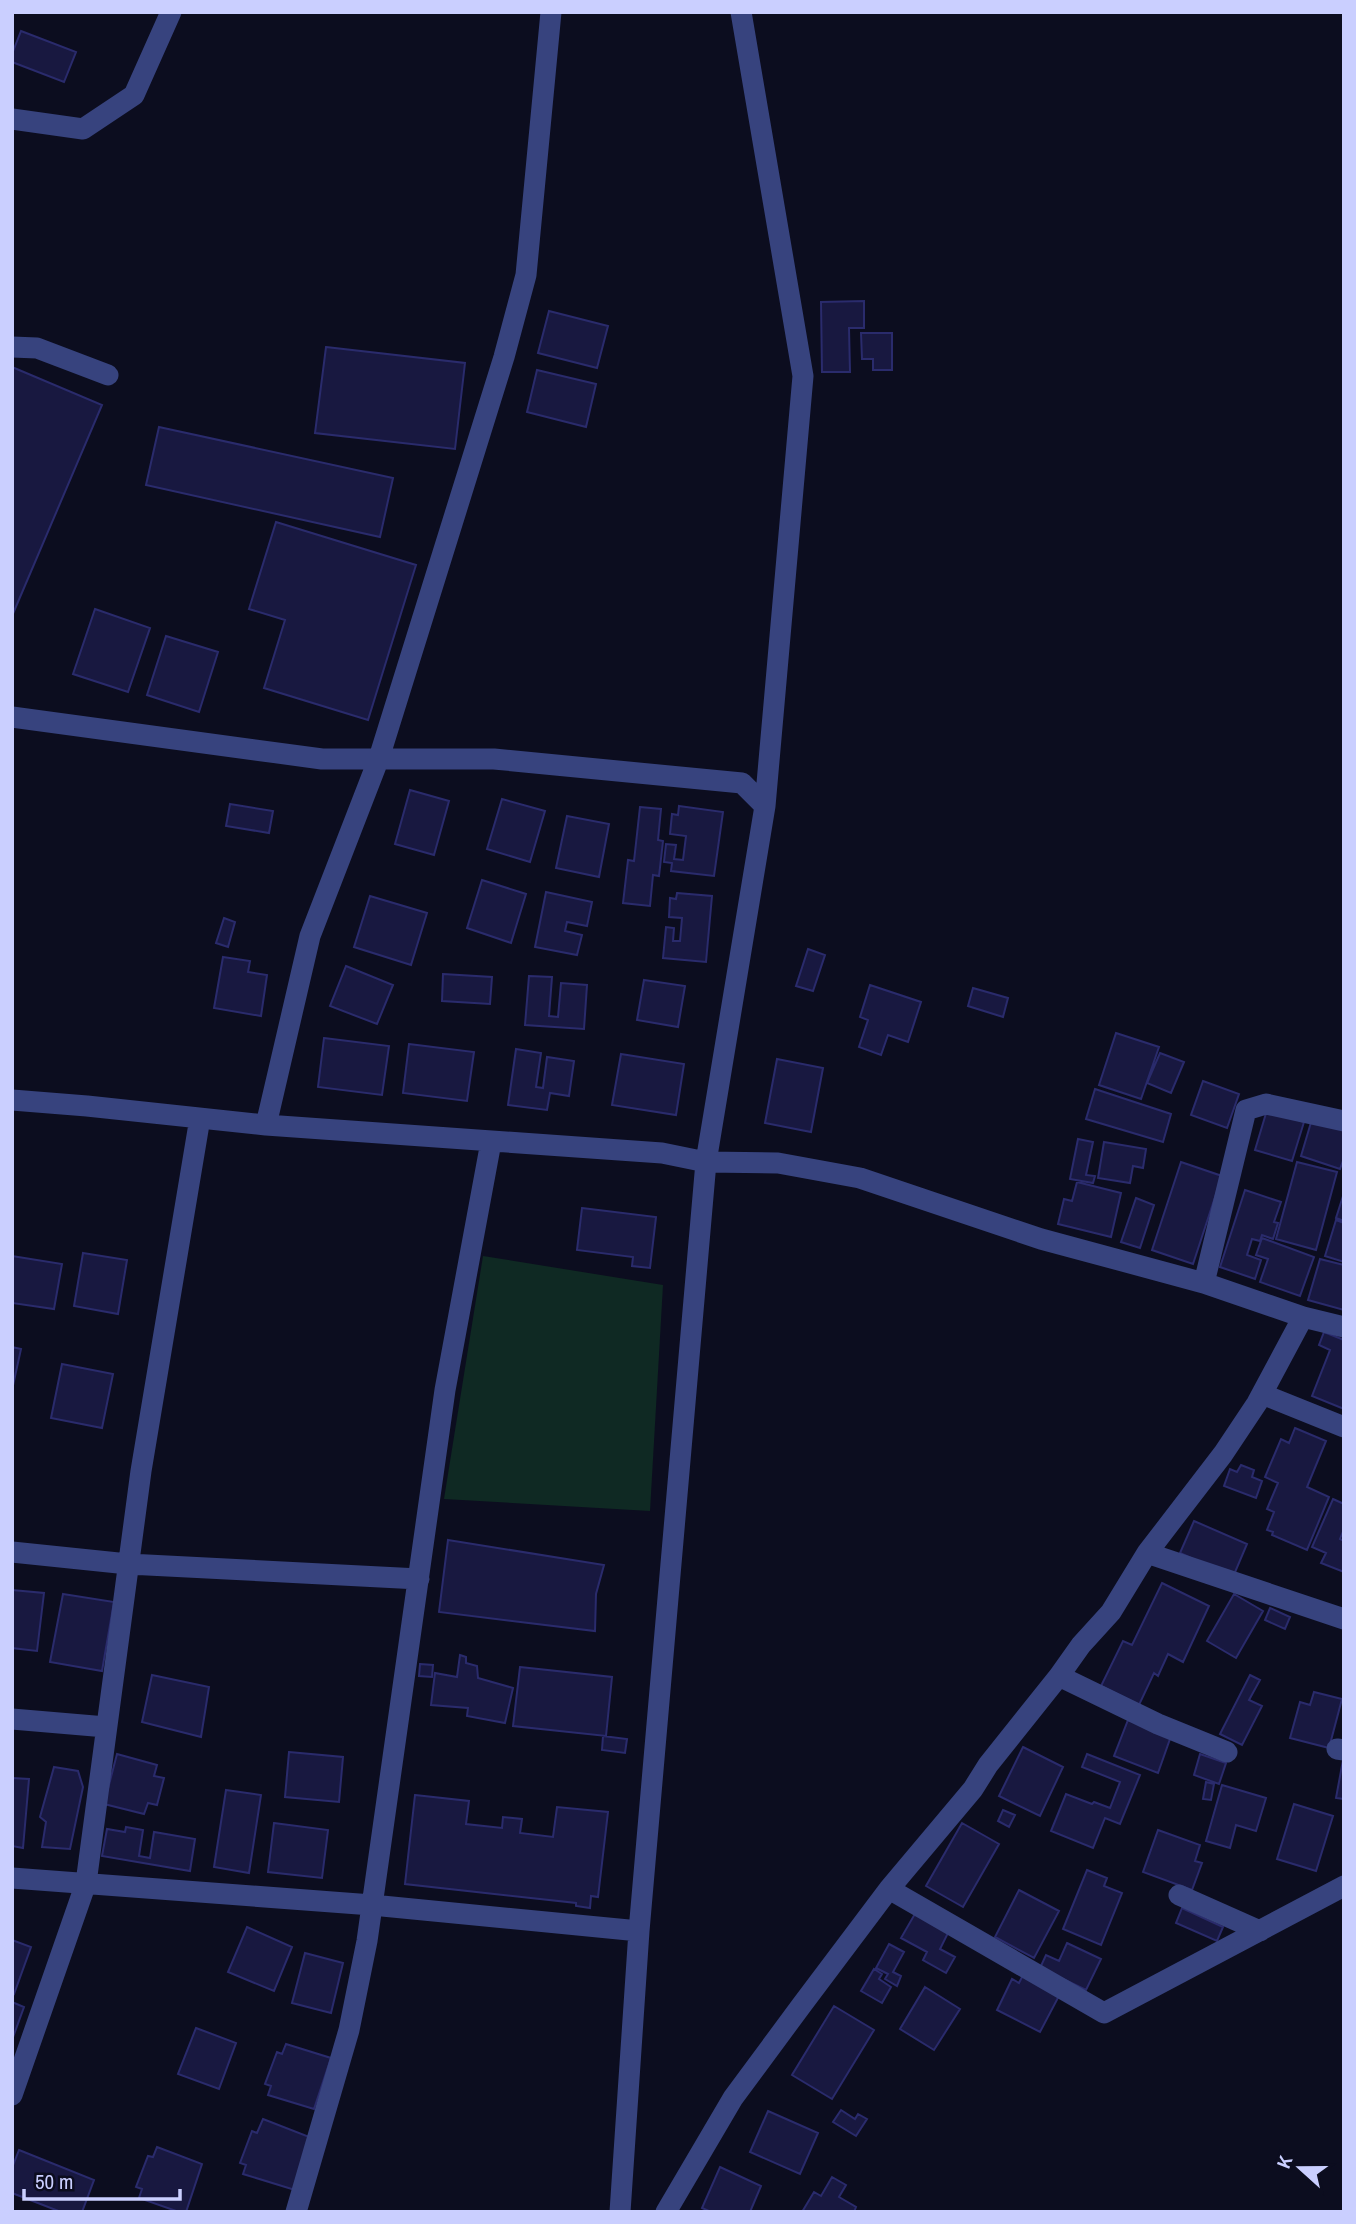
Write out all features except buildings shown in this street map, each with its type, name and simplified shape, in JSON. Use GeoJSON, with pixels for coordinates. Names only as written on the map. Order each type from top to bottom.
{"type":"FeatureCollection","features":[{"type":"Feature","properties":{"kind":"street"},"geometry":{"type":"LineString","coordinates":[[12,119],[83,130],[134,95],[171,12]]}},
{"type":"Feature","properties":{"kind":"street"},"geometry":{"type":"LineString","coordinates":[[266,1125],[310,936],[379,758],[504,357],[526,275],[551,12]]}},
{"type":"Feature","properties":{"kind":"street"},"geometry":{"type":"LineString","coordinates":[[620,2212],[639,1930],[706,1162],[765,806],[803,376],[741,12]]}},
{"type":"Feature","properties":{"kind":"street"},"geometry":{"type":"LineString","coordinates":[[12,347],[37,348],[108,375]]}},
{"type":"Feature","properties":{"kind":"street"},"geometry":{"type":"LineString","coordinates":[[12,717],[322,759],[494,759],[742,783],[765,806]]}},
{"type":"Feature","properties":{"kind":"street"},"geometry":{"type":"LineString","coordinates":[[12,1100],[87,1105],[266,1125],[662,1153],[706,1162],[779,1163],[860,1178],[1041,1239],[1204,1283],[1303,1317],[1344,1327]]}},
{"type":"Feature","properties":{"kind":"street"},"geometry":{"type":"LineString","coordinates":[[1204,1283],[1246,1110],[1266,1104],[1344,1121]]}},
{"type":"Feature","properties":{"kind":"street"},"geometry":{"type":"LineString","coordinates":[[12,2095],[86,1883],[141,1471],[200,1118]]}},
{"type":"Feature","properties":{"kind":"street"},"geometry":{"type":"LineString","coordinates":[[296,2212],[349,2031],[367,1941],[445,1390],[491,1142]]}},
{"type":"Feature","properties":{"kind":"street"},"geometry":{"type":"LineString","coordinates":[[666,2212],[733,2098],[889,1889],[973,1789],[988,1765],[1081,1645],[1111,1612],[1147,1553],[1223,1454],[1262,1394],[1303,1317]]}},
{"type":"Feature","properties":{"kind":"street"},"geometry":{"type":"LineString","coordinates":[[1262,1394],[1344,1427]]}},
{"type":"Feature","properties":{"kind":"street"},"geometry":{"type":"LineString","coordinates":[[12,1552],[128,1563],[419,1579]]}},
{"type":"Feature","properties":{"kind":"street"},"geometry":{"type":"LineString","coordinates":[[1147,1553],[1344,1619]]}},
{"type":"Feature","properties":{"kind":"street"},"geometry":{"type":"LineString","coordinates":[[1059,1676],[1158,1724],[1227,1752]]}},
{"type":"Feature","properties":{"kind":"street"},"geometry":{"type":"LineString","coordinates":[[12,1718],[106,1727]]}},
{"type":"Feature","properties":{"kind":"street"},"geometry":{"type":"LineString","coordinates":[[12,1878],[372,1905],[639,1930]]}},
{"type":"Feature","properties":{"kind":"street"},"geometry":{"type":"LineString","coordinates":[[889,1889],[1104,2013],[1344,1886]]}},
{"type":"Feature","properties":{"kind":"street"},"geometry":{"type":"LineString","coordinates":[[1179,1895],[1260,1931]]}},
{"type":"Feature","properties":{"kind":"green space"},"geometry":{"type":"Polygon","coordinates":[[[483,1256],[663,1285],[650,1511],[444,1499],[483,1256]]]}}]}
